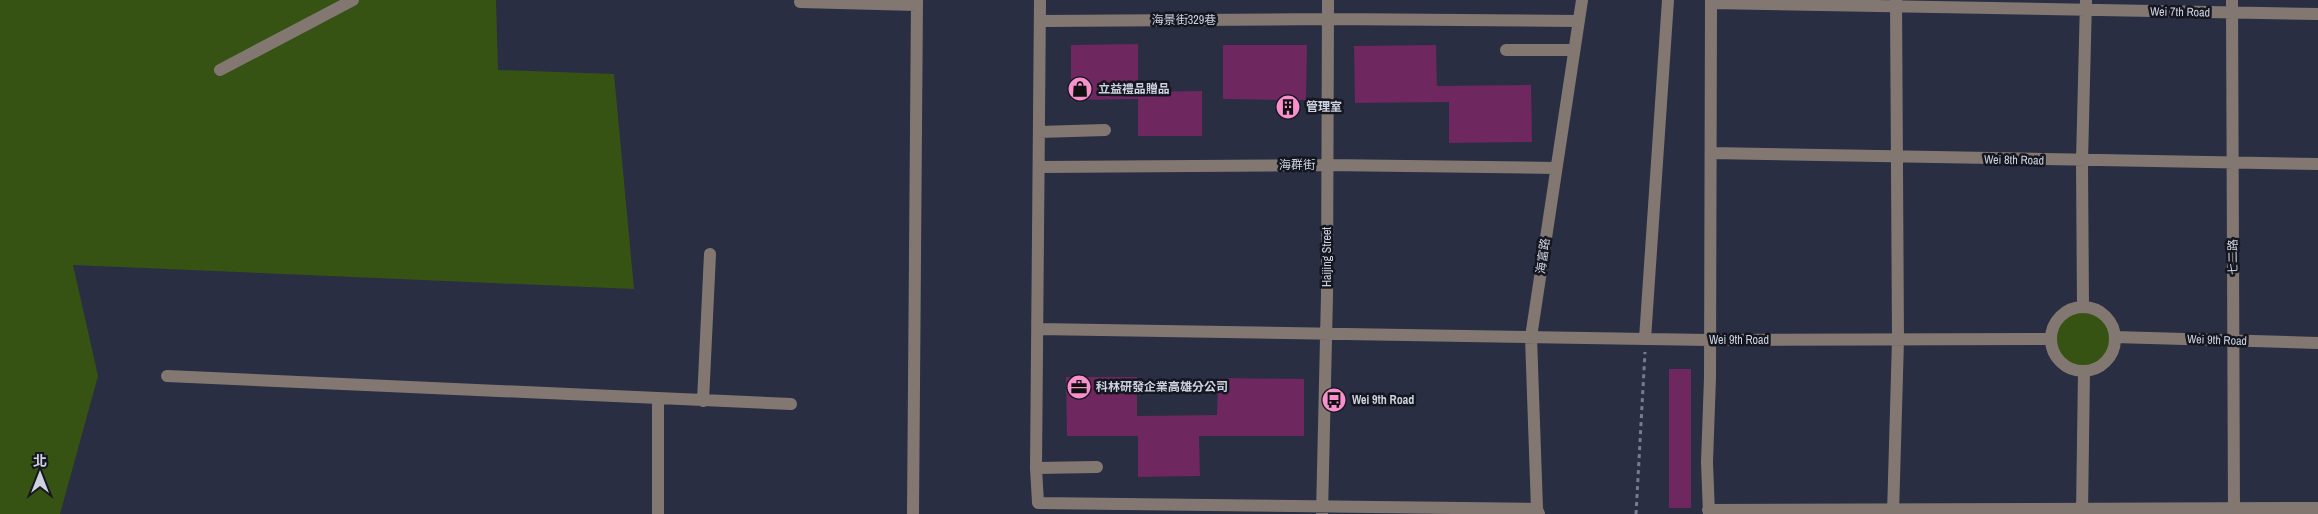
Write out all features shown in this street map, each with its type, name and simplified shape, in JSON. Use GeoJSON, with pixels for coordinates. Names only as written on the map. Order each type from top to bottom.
{"type":"FeatureCollection","features":[{"type":"Feature","properties":{"kind":"street"},"geometry":{"type":"LineString","coordinates":[[220,70],[353,0]]}},
{"type":"Feature","properties":{"kind":"street"},"geometry":{"type":"LineString","coordinates":[[1040,0],[1036,468],[1038,503],[1322,511],[1538,512]]}},
{"type":"Feature","properties":{"kind":"street","name":"Haijing Street"},"geometry":{"type":"LineString","coordinates":[[1322,511],[1328,165],[1328,0]]}},
{"type":"Feature","properties":{"kind":"street","name":"海富路"},"geometry":{"type":"LineString","coordinates":[[1538,512],[1531,337],[1582,0]]}},
{"type":"Feature","properties":{"kind":"street"},"geometry":{"type":"LineString","coordinates":[[1645,339],[1668,0]]}},
{"type":"Feature","properties":{"kind":"street"},"geometry":{"type":"LineString","coordinates":[[1711,1],[1708,512],[2234,511],[2318,508]]}},
{"type":"Feature","properties":{"kind":"street","name":"Wei 7th Road"},"geometry":{"type":"LineString","coordinates":[[1711,1],[2232,6],[2318,14]]}},
{"type":"Feature","properties":{"kind":"street"},"geometry":{"type":"LineString","coordinates":[[800,2],[917,3],[913,514]]}},
{"type":"Feature","properties":{"kind":"street"},"geometry":{"type":"LineString","coordinates":[[1893,512],[1898,340],[1896,4]]}},
{"type":"Feature","properties":{"kind":"street"},"geometry":{"type":"LineString","coordinates":[[2083,307],[2082,161],[2086,5]]}},
{"type":"Feature","properties":{"kind":"street","name":"七二路"},"geometry":{"type":"LineString","coordinates":[[2232,6],[2231,163],[2234,511]]}},
{"type":"Feature","properties":{"kind":"street","name":"海景街329巷"},"geometry":{"type":"LineString","coordinates":[[1040,21],[1328,19],[1579,21]]}},
{"type":"Feature","properties":{"kind":"street"},"geometry":{"type":"LineString","coordinates":[[1506,50],[1574,50]]}},
{"type":"Feature","properties":{"kind":"street"},"geometry":{"type":"LineString","coordinates":[[1039,132],[1105,130]]}},
{"type":"Feature","properties":{"kind":"street","name":"Wei 8th Road"},"geometry":{"type":"LineString","coordinates":[[1711,153],[1896,158],[2318,164]]}},
{"type":"Feature","properties":{"kind":"street","name":"海群街"},"geometry":{"type":"LineString","coordinates":[[1039,167],[1328,165],[1556,168]]}},
{"type":"Feature","properties":{"kind":"street"},"geometry":{"type":"LineString","coordinates":[[703,401],[710,254]]}},
{"type":"Feature","properties":{"kind":"street"},"geometry":{"type":"LineString","coordinates":[[2083,307],[2092,308],[2108,319],[2115,337],[2114,347],[2103,364],[2084,371],[2073,370],[2057,358],[2050,338],[2054,324],[2064,312],[2083,307]]}},
{"type":"Feature","properties":{"kind":"street","name":"Wei 9th Road"},"geometry":{"type":"LineString","coordinates":[[1038,329],[1709,340],[2050,338]]}},
{"type":"Feature","properties":{"kind":"street","name":"Wei 9th Road"},"geometry":{"type":"LineString","coordinates":[[2115,337],[2318,343]]}},
{"type":"Feature","properties":{"kind":"street"},"geometry":{"type":"LineString","coordinates":[[2082,511],[2084,371]]}},
{"type":"Feature","properties":{"kind":"street"},"geometry":{"type":"LineString","coordinates":[[167,376],[791,404]]}},
{"type":"Feature","properties":{"kind":"street"},"geometry":{"type":"LineString","coordinates":[[658,399],[658,514]]}},
{"type":"Feature","properties":{"kind":"street"},"geometry":{"type":"LineString","coordinates":[[1036,468],[1098,467]]}},
{"type":"Feature","properties":{"kind":"path"},"geometry":{"type":"LineString","coordinates":[[1636,514],[1645,339]]}},
{"type":"Feature","properties":{"kind":"green space"},"geometry":{"type":"Polygon","coordinates":[[[0,0],[496,0],[498,70],[614,74],[634,289],[73,265],[98,376],[60,514],[0,514],[0,0]]]}},
{"type":"Feature","properties":{"kind":"green space"},"geometry":{"type":"Polygon","coordinates":[[[2078,312],[2088,312],[2098,316],[2106,324],[2110,339],[2106,354],[2098,362],[2088,366],[2078,366],[2068,362],[2060,354],[2056,344],[2056,334],[2060,324],[2068,316],[2078,312]]]}},
{"type":"Feature","properties":{"kind":"building"},"geometry":{"type":"Polygon","coordinates":[[[1138,44],[1138,92],[1202,91],[1202,136],[1138,136],[1138,99],[1071,100],[1071,45],[1138,44]]]}},
{"type":"Feature","properties":{"kind":"building"},"geometry":{"type":"Polygon","coordinates":[[[1223,45],[1307,45],[1306,100],[1296,100],[1296,115],[1281,115],[1281,100],[1223,99],[1223,45]]]}},
{"type":"Feature","properties":{"kind":"building"},"geometry":{"type":"Polygon","coordinates":[[[1436,45],[1437,86],[1531,85],[1532,142],[1449,143],[1449,102],[1355,103],[1354,46],[1436,45]]]}},
{"type":"Feature","properties":{"kind":"building"},"geometry":{"type":"Polygon","coordinates":[[[1669,369],[1691,369],[1691,508],[1669,508],[1669,369]]]}},
{"type":"Feature","properties":{"kind":"building"},"geometry":{"type":"Polygon","coordinates":[[[1066,377],[1137,377],[1137,416],[1217,415],[1218,378],[1304,379],[1304,436],[1199,436],[1200,476],[1138,477],[1138,436],[1067,436],[1066,377]]]}},
{"type":"Feature","properties":{"kind":"place","name":"立益禮品贈品"},"geometry":{"type":"Point","coordinates":[1080,89]}},
{"type":"Feature","properties":{"kind":"place","name":"管理室"},"geometry":{"type":"Point","coordinates":[1288,107]}},
{"type":"Feature","properties":{"kind":"place","name":"科林研發企業高雄分公司"},"geometry":{"type":"Point","coordinates":[1079,387]}},
{"type":"Feature","properties":{"kind":"place","name":"Wei 9th Road"},"geometry":{"type":"Point","coordinates":[1334,400]}}]}
